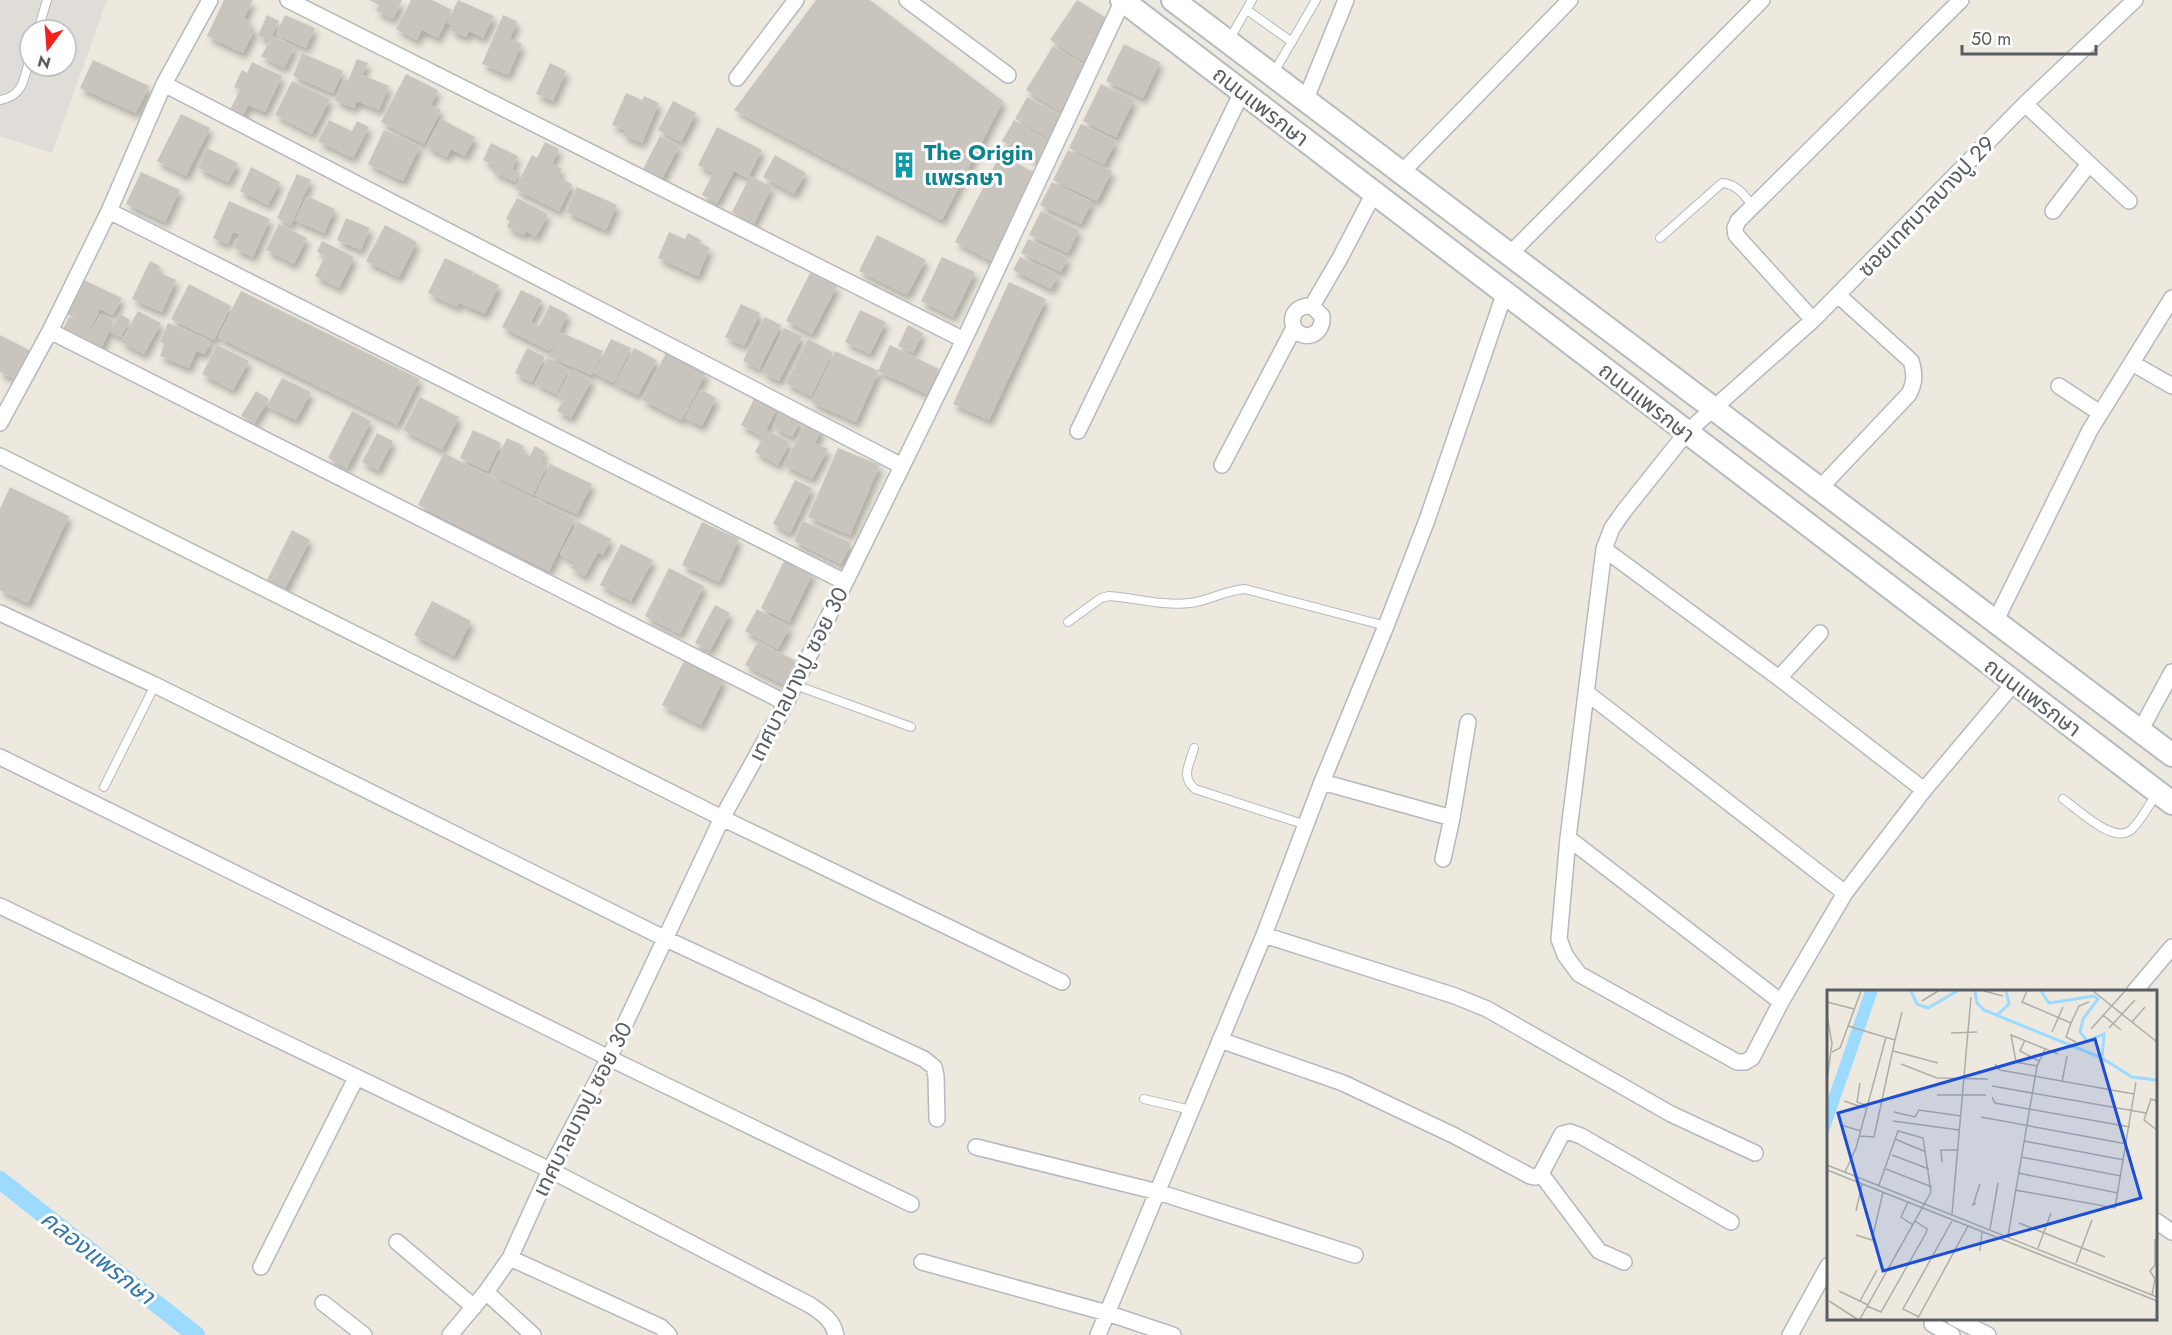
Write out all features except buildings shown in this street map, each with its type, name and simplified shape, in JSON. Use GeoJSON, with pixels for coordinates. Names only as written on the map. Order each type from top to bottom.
{"type":"FeatureCollection","features":[{"type":"Feature","properties":{"kind":"main road","name":"ถนนแพรกษา"},"geometry":{"type":"LineString","coordinates":[[1123,0],[2165,798]]}},
{"type":"Feature","properties":{"kind":"main road","name":"ถนนแพรกษา"},"geometry":{"type":"LineString","coordinates":[[1184,3],[1272,76],[2172,755]]}},
{"type":"Feature","properties":{"kind":"street"},"geometry":{"type":"LineString","coordinates":[[0,423],[50,331],[109,211],[164,84],[210,0]]}},
{"type":"Feature","properties":{"kind":"street"},"geometry":{"type":"LineString","coordinates":[[288,0],[964,340]]}},
{"type":"Feature","properties":{"kind":"street"},"geometry":{"type":"LineString","coordinates":[[737,78],[796,0]]}},
{"type":"Feature","properties":{"kind":"street"},"geometry":{"type":"LineString","coordinates":[[907,0],[1008,75]]}},
{"type":"Feature","properties":{"kind":"street","name":"เทศบาลบางปู ซอย 30"},"geometry":{"type":"LineString","coordinates":[[450,1335],[486,1292],[510,1258],[550,1170],[609,1058],[722,818],[786,703],[964,340],[1123,0]]}},
{"type":"Feature","properties":{"kind":"street"},"geometry":{"type":"LineString","coordinates":[[1305,100],[1346,0]]}},
{"type":"Feature","properties":{"kind":"street"},"geometry":{"type":"LineString","coordinates":[[1401,173],[1570,0]]}},
{"type":"Feature","properties":{"kind":"street"},"geometry":{"type":"LineString","coordinates":[[1510,254],[1762,0]]}},
{"type":"Feature","properties":{"kind":"street"},"geometry":{"type":"LineString","coordinates":[[1813,320],[1736,235],[1735,228],[1738,221],[1961,0]]}},
{"type":"Feature","properties":{"kind":"street","name":"ซอยเทศบาลบางปู 29"},"geometry":{"type":"LineString","coordinates":[[2014,683],[1924,790],[1845,892],[1781,1002],[1752,1058],[1745,1062],[1737,1062],[1580,974],[1565,955],[1559,939],[1568,838],[1604,549],[1612,528],[1687,432],[1813,320],[2025,104],[2135,0]]}},
{"type":"Feature","properties":{"kind":"street"},"geometry":{"type":"LineString","coordinates":[[164,84],[902,466]]}},
{"type":"Feature","properties":{"kind":"street"},"geometry":{"type":"LineString","coordinates":[[1078,431],[1242,92]]}},
{"type":"Feature","properties":{"kind":"street"},"geometry":{"type":"LineString","coordinates":[[2025,104],[2129,201]]}},
{"type":"Feature","properties":{"kind":"street"},"geometry":{"type":"LineString","coordinates":[[2053,211],[2089,164]]}},
{"type":"Feature","properties":{"kind":"street"},"geometry":{"type":"LineString","coordinates":[[1312,306],[1374,193]]}},
{"type":"Feature","properties":{"kind":"street"},"geometry":{"type":"LineString","coordinates":[[109,211],[845,582]]}},
{"type":"Feature","properties":{"kind":"street"},"geometry":{"type":"LineString","coordinates":[[1098,1335],[1264,935],[1322,782],[1386,626],[1427,519],[1505,292]]}},
{"type":"Feature","properties":{"kind":"street"},"geometry":{"type":"LineString","coordinates":[[1820,488],[1909,394],[1914,384],[1915,372],[1911,361],[1838,295]]}},
{"type":"Feature","properties":{"kind":"street"},"geometry":{"type":"LineString","coordinates":[[1995,622],[2090,430],[2172,298]]}},
{"type":"Feature","properties":{"kind":"street"},"geometry":{"type":"LineString","coordinates":[[1302,306],[1312,306],[1322,316],[1322,326],[1311,336],[1297,332],[1294,328],[1292,318],[1297,309],[1302,306]]}},
{"type":"Feature","properties":{"kind":"street"},"geometry":{"type":"LineString","coordinates":[[1222,465],[1294,328]]}},
{"type":"Feature","properties":{"kind":"street"},"geometry":{"type":"LineString","coordinates":[[50,331],[786,703]]}},
{"type":"Feature","properties":{"kind":"street"},"geometry":{"type":"LineString","coordinates":[[2132,363],[2172,386]]}},
{"type":"Feature","properties":{"kind":"street"},"geometry":{"type":"LineString","coordinates":[[2059,386],[2100,413]]}},
{"type":"Feature","properties":{"kind":"street"},"geometry":{"type":"LineString","coordinates":[[0,456],[722,818],[1062,982]]}},
{"type":"Feature","properties":{"kind":"street"},"geometry":{"type":"LineString","coordinates":[[1604,549],[1779,678],[1924,790]]}},
{"type":"Feature","properties":{"kind":"street"},"geometry":{"type":"LineString","coordinates":[[0,612],[155,686],[666,939],[924,1059],[934,1067],[936,1076],[937,1119]]}},
{"type":"Feature","properties":{"kind":"street"},"geometry":{"type":"LineString","coordinates":[[1779,678],[1820,633]]}},
{"type":"Feature","properties":{"kind":"street"},"geometry":{"type":"LineString","coordinates":[[2140,731],[2172,672]]}},
{"type":"Feature","properties":{"kind":"street"},"geometry":{"type":"LineString","coordinates":[[1587,693],[1845,892]]}},
{"type":"Feature","properties":{"kind":"street"},"geometry":{"type":"LineString","coordinates":[[1443,859],[1468,722]]}},
{"type":"Feature","properties":{"kind":"street"},"geometry":{"type":"LineString","coordinates":[[0,757],[609,1058],[912,1204]]}},
{"type":"Feature","properties":{"kind":"street"},"geometry":{"type":"LineString","coordinates":[[1322,782],[1452,818]]}},
{"type":"Feature","properties":{"kind":"street"},"geometry":{"type":"LineString","coordinates":[[1568,838],[1781,1002]]}},
{"type":"Feature","properties":{"kind":"street"},"geometry":{"type":"LineString","coordinates":[[0,906],[550,1170],[810,1305],[828,1318],[834,1325],[836,1335]]}},
{"type":"Feature","properties":{"kind":"street"},"geometry":{"type":"LineString","coordinates":[[1264,935],[1455,996],[1487,1009],[1671,1114],[1755,1153]]}},
{"type":"Feature","properties":{"kind":"street"},"geometry":{"type":"LineString","coordinates":[[2136,990],[2172,947]]}},
{"type":"Feature","properties":{"kind":"street"},"geometry":{"type":"LineString","coordinates":[[1220,1040],[1343,1083],[1453,1135],[1530,1176],[1536,1177],[1542,1174],[1562,1134],[1570,1132],[1581,1136],[1731,1222]]}},
{"type":"Feature","properties":{"kind":"street"},"geometry":{"type":"LineString","coordinates":[[261,1267],[356,1078]]}},
{"type":"Feature","properties":{"kind":"street"},"geometry":{"type":"LineString","coordinates":[[976,1147],[1158,1192],[1355,1255]]}},
{"type":"Feature","properties":{"kind":"street"},"geometry":{"type":"LineString","coordinates":[[1542,1174],[1599,1251],[1624,1262]]}},
{"type":"Feature","properties":{"kind":"street"},"geometry":{"type":"LineString","coordinates":[[2157,1222],[2172,1232]]}},
{"type":"Feature","properties":{"kind":"street"},"geometry":{"type":"LineString","coordinates":[[397,1242],[474,1307]]}},
{"type":"Feature","properties":{"kind":"street"},"geometry":{"type":"LineString","coordinates":[[510,1258],[661,1327],[669,1335]]}},
{"type":"Feature","properties":{"kind":"street"},"geometry":{"type":"LineString","coordinates":[[922,1262],[1107,1313],[1173,1335]]}},
{"type":"Feature","properties":{"kind":"street"},"geometry":{"type":"LineString","coordinates":[[1790,1335],[1827,1268]]}},
{"type":"Feature","properties":{"kind":"street"},"geometry":{"type":"LineString","coordinates":[[486,1292],[533,1335]]}},
{"type":"Feature","properties":{"kind":"street"},"geometry":{"type":"LineString","coordinates":[[323,1304],[364,1335]]}},
{"type":"Feature","properties":{"kind":"street"},"geometry":{"type":"LineString","coordinates":[[1958,1320],[1988,1335]]}},
{"type":"Feature","properties":{"kind":"street"},"geometry":{"type":"LineString","coordinates":[[1931,1326],[1952,1335]]}},
{"type":"Feature","properties":{"kind":"lane"},"geometry":{"type":"LineString","coordinates":[[42,18],[47,0]]}},
{"type":"Feature","properties":{"kind":"lane"},"geometry":{"type":"LineString","coordinates":[[1229,42],[1252,0]]}},
{"type":"Feature","properties":{"kind":"lane"},"geometry":{"type":"LineString","coordinates":[[1272,76],[1316,0]]}},
{"type":"Feature","properties":{"kind":"lane"},"geometry":{"type":"LineString","coordinates":[[1247,10],[1292,42]]}},
{"type":"Feature","properties":{"kind":"lane"},"geometry":{"type":"LineString","coordinates":[[0,100],[12,98],[20,89],[23,78]]}},
{"type":"Feature","properties":{"kind":"lane"},"geometry":{"type":"LineString","coordinates":[[1660,238],[1722,183],[1737,188],[1753,206]]}},
{"type":"Feature","properties":{"kind":"lane"},"geometry":{"type":"LineString","coordinates":[[1068,622],[1101,598],[1109,596],[1175,604],[1192,603],[1232,590],[1245,589],[1386,626]]}},
{"type":"Feature","properties":{"kind":"lane"},"geometry":{"type":"LineString","coordinates":[[795,685],[911,727]]}},
{"type":"Feature","properties":{"kind":"lane"},"geometry":{"type":"LineString","coordinates":[[104,787],[155,686]]}},
{"type":"Feature","properties":{"kind":"lane"},"geometry":{"type":"LineString","coordinates":[[1194,748],[1186,777],[1194,789],[1306,825]]}},
{"type":"Feature","properties":{"kind":"lane"},"geometry":{"type":"LineString","coordinates":[[2063,799],[2110,833],[2121,835],[2131,830],[2165,798]]}},
{"type":"Feature","properties":{"kind":"lane"},"geometry":{"type":"LineString","coordinates":[[1144,1099],[1191,1110]]}},
{"type":"Feature","properties":{"kind":"shaded area"},"geometry":{"type":"Polygon","coordinates":[[[0,0],[107,0],[52,153],[0,136],[0,0]]]}},
{"type":"Feature","properties":{"kind":"waterway","name":"คลองแพรกษา"},"geometry":{"type":"LineString","coordinates":[[0,1180],[196,1335]]}},
{"type":"Feature","properties":{"kind":"place","name":"The Origin แพรกษา"},"geometry":{"type":"Point","coordinates":[904,165]}}]}
